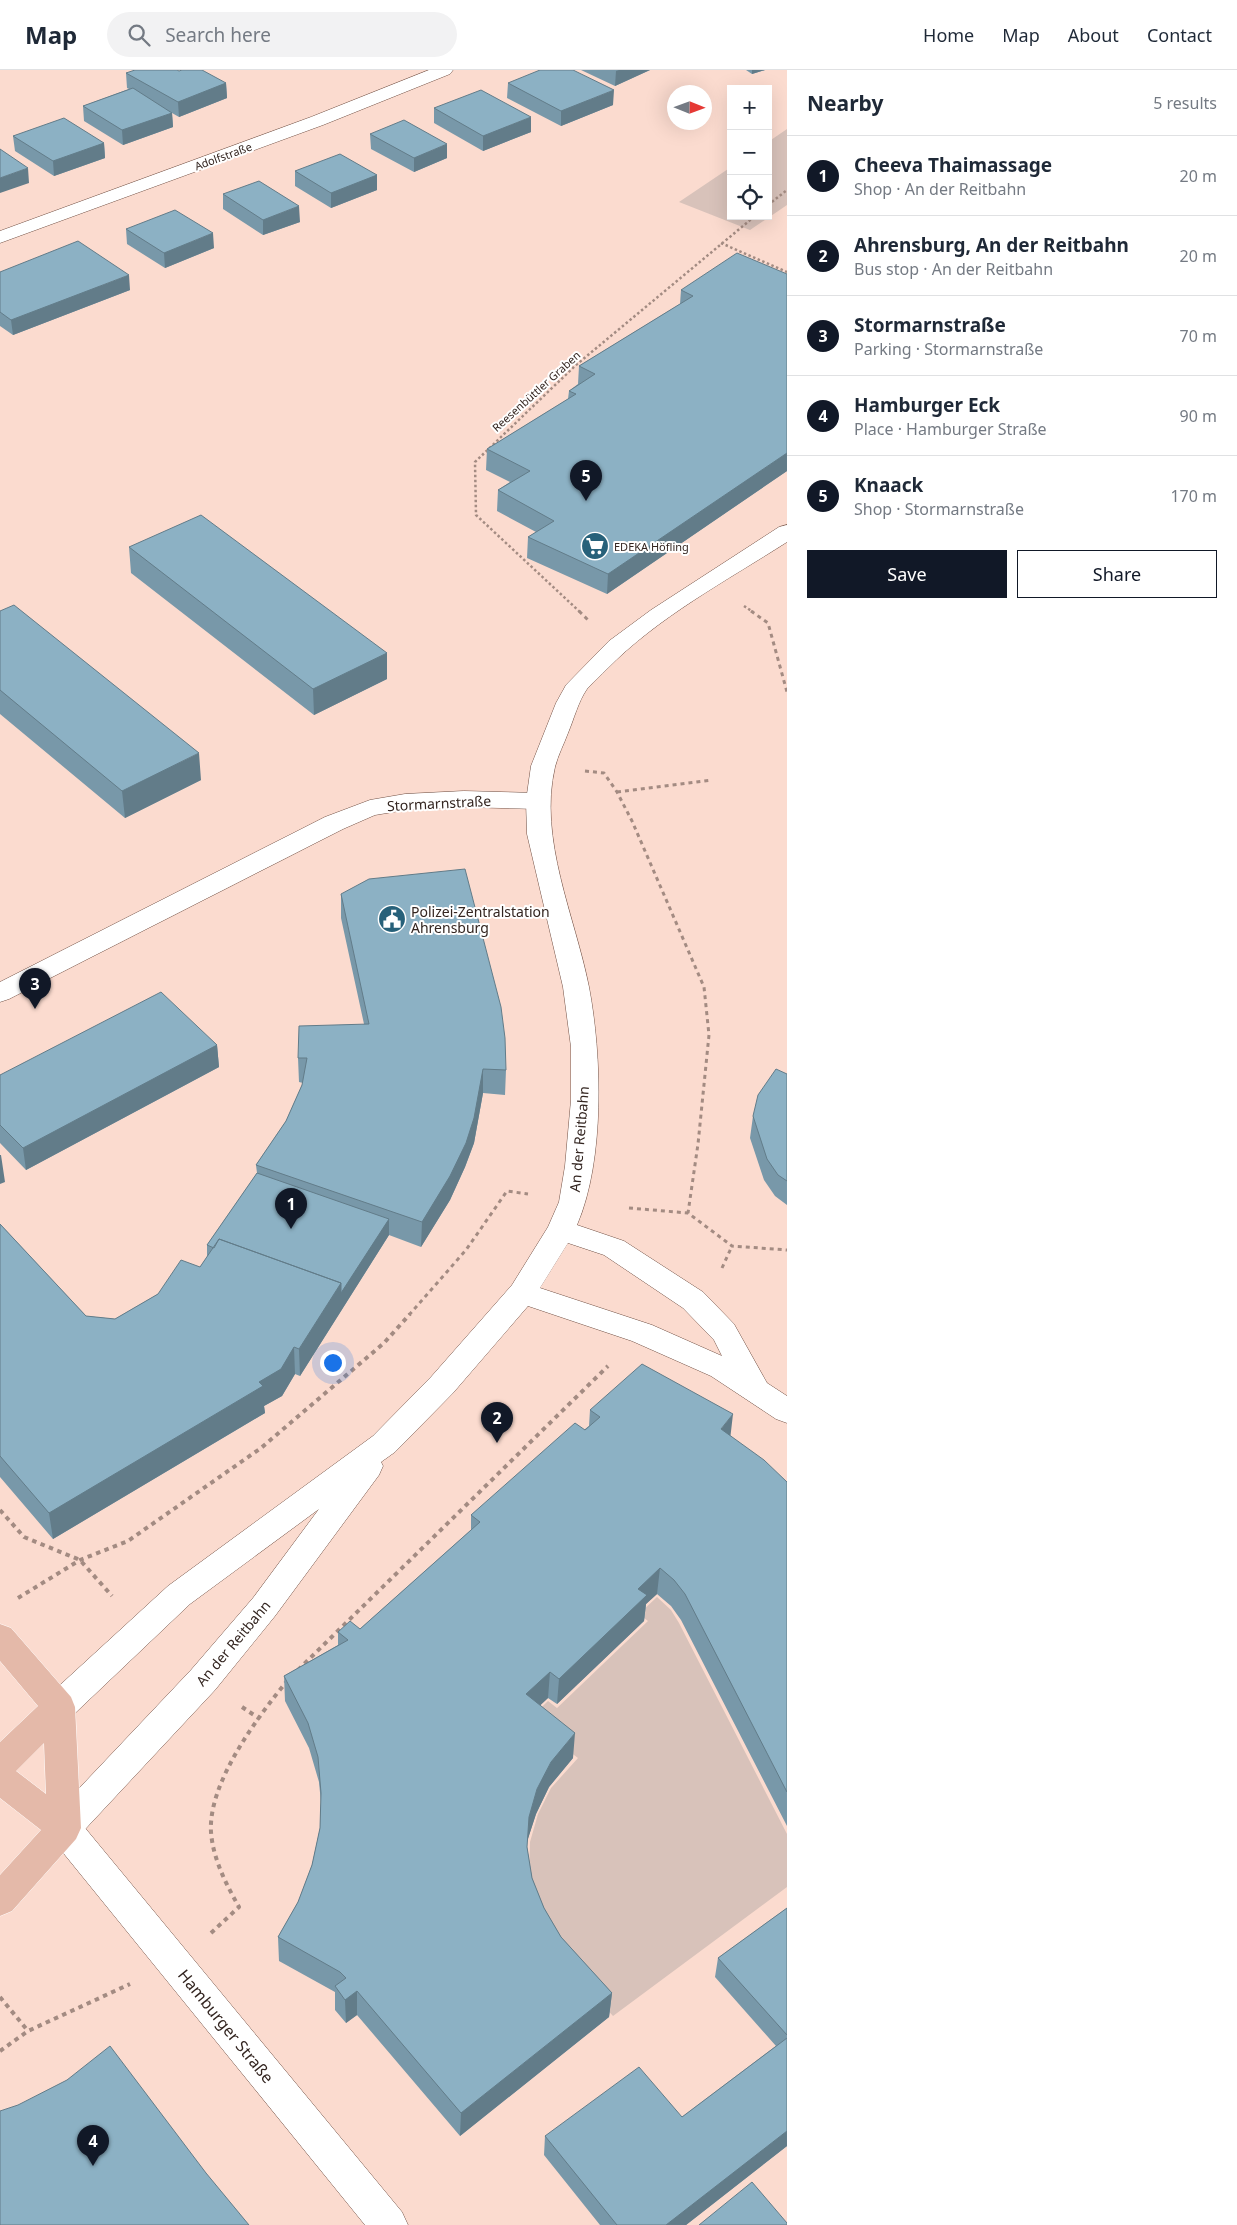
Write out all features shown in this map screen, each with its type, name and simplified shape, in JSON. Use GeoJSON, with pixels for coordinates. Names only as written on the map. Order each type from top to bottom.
{"type":"FeatureCollection","features":[{"type":"Feature","properties":{"kind":"main road"},"geometry":{"type":"LineString","coordinates":[[0,1638],[59,1707],[64,1828],[0,1900]]}},
{"type":"Feature","properties":{"kind":"main road"},"geometry":{"type":"LineString","coordinates":[[0,1764],[59,1707]]}},
{"type":"Feature","properties":{"kind":"main road","name":"Hamburger Straße"},"geometry":{"type":"LineString","coordinates":[[0,1778],[64,1828]]}},
{"type":"Feature","properties":{"kind":"street","name":"Adolfstraße"},"geometry":{"type":"LineString","coordinates":[[0,237],[317,122],[444,70]]}},
{"type":"Feature","properties":{"kind":"street"},"geometry":{"type":"LineString","coordinates":[[538,801],[543,766],[568,703],[578,685],[617,646],[659,615],[787,532]]}},
{"type":"Feature","properties":{"kind":"street","name":"Stormarnstraße"},"geometry":{"type":"LineString","coordinates":[[0,993],[334,822],[370,808],[406,802],[464,799],[538,801]]}},
{"type":"Feature","properties":{"kind":"street","name":"An der Reitbahn"},"geometry":{"type":"LineString","coordinates":[[64,1828],[228,1651],[264,1607],[384,1444],[442,1385],[522,1293],[561,1230],[573,1202],[579,1166],[585,1100],[584,1047],[576,987],[540,834],[538,801]]}},
{"type":"Feature","properties":{"kind":"street"},"geometry":{"type":"LineString","coordinates":[[561,1230],[614,1248],[693,1300],[724,1332],[756,1390]]}},
{"type":"Feature","properties":{"kind":"street"},"geometry":{"type":"LineString","coordinates":[[522,1293],[642,1334],[720,1368],[787,1411]]}},
{"type":"Feature","properties":{"kind":"street","name":"An der Reitbahn"},"geometry":{"type":"LineString","coordinates":[[59,1707],[180,1595],[384,1444]]}},
{"type":"Feature","properties":{"kind":"street","name":"Hamburger Straße"},"geometry":{"type":"LineString","coordinates":[[64,1828],[389,2225]]}},
{"type":"Feature","properties":{"kind":"path"},"geometry":{"type":"LineString","coordinates":[[772,202],[787,190]]}},
{"type":"Feature","properties":{"kind":"path","name":"Reesenbüttler Graben"},"geometry":{"type":"LineString","coordinates":[[617,646],[476,515],[475,462],[517,418],[680,276],[750,220]]}},
{"type":"Feature","properties":{"kind":"path"},"geometry":{"type":"LineString","coordinates":[[721,243],[787,272]]}},
{"type":"Feature","properties":{"kind":"path"},"geometry":{"type":"LineString","coordinates":[[709,582],[768,623],[787,692]]}},
{"type":"Feature","properties":{"kind":"path"},"geometry":{"type":"LineString","coordinates":[[543,766],[604,772],[632,821],[704,987],[710,1036],[688,1213],[732,1246],[787,1250]]}},
{"type":"Feature","properties":{"kind":"path"},"geometry":{"type":"LineString","coordinates":[[617,792],[712,780]]}},
{"type":"Feature","properties":{"kind":"path"},"geometry":{"type":"LineString","coordinates":[[16,1599],[80,1560],[128,1541],[261,1448],[384,1343],[466,1250],[507,1191]]}},
{"type":"Feature","properties":{"kind":"path"},"geometry":{"type":"LineString","coordinates":[[239,1907],[226,1884],[216,1856],[211,1821],[222,1783],[245,1739],[275,1695],[305,1662],[642,1334]]}},
{"type":"Feature","properties":{"kind":"path"},"geometry":{"type":"LineString","coordinates":[[0,1510],[24,1537],[80,1560]]}},
{"type":"Feature","properties":{"kind":"path"},"geometry":{"type":"LineString","coordinates":[[0,2051],[28,2030],[176,1964]]}},
{"type":"Feature","properties":{"kind":"path"},"geometry":{"type":"LineString","coordinates":[[0,1997],[28,2030]]}},
{"type":"Feature","properties":{"kind":"shaded area"},"geometry":{"type":"Polygon","coordinates":[[[787,129],[787,205],[772,215],[772,175],[772,139],[787,129]]]}},
{"type":"Feature","properties":{"kind":"shaded area"},"geometry":{"type":"Polygon","coordinates":[[[727,170],[727,220],[765,220],[750,230],[679,202],[727,170]]]}},
{"type":"Feature","properties":{"kind":"shaded area"},"geometry":{"type":"Polygon","coordinates":[[[657,1597],[671,1610],[679,1623],[787,1834],[787,1887],[613,2016],[561,1959],[529,1872],[530,1842],[538,1814],[551,1788],[578,1758],[528,1720],[548,1701],[557,1708],[648,1621],[639,1614],[657,1597]]]}},
{"type":"Feature","properties":{"kind":"building"},"geometry":{"type":"Polygon","coordinates":[[[135,70],[202,70],[226,83],[178,102],[126,73],[135,70]]]}},
{"type":"Feature","properties":{"kind":"building"},"geometry":{"type":"Polygon","coordinates":[[[540,70],[573,70],[614,90],[561,111],[508,83],[540,70]]]}},
{"type":"Feature","properties":{"kind":"building"},"geometry":{"type":"Polygon","coordinates":[[[133,88],[172,113],[122,130],[83,106],[133,88]]]}},
{"type":"Feature","properties":{"kind":"building"},"geometry":{"type":"Polygon","coordinates":[[[481,90],[531,117],[483,136],[434,108],[481,90]]]}},
{"type":"Feature","properties":{"kind":"building"},"geometry":{"type":"Polygon","coordinates":[[[64,118],[104,143],[53,161],[13,136],[64,118]]]}},
{"type":"Feature","properties":{"kind":"building"},"geometry":{"type":"Polygon","coordinates":[[[404,120],[447,144],[414,158],[370,134],[404,120]]]}},
{"type":"Feature","properties":{"kind":"building"},"geometry":{"type":"Polygon","coordinates":[[[0,149],[28,168],[0,178],[0,149]]]}},
{"type":"Feature","properties":{"kind":"building"},"geometry":{"type":"Polygon","coordinates":[[[340,154],[377,175],[331,193],[295,171],[340,154]]]}},
{"type":"Feature","properties":{"kind":"building"},"geometry":{"type":"Polygon","coordinates":[[[259,181],[299,206],[263,220],[223,194],[259,181]]]}},
{"type":"Feature","properties":{"kind":"building"},"geometry":{"type":"Polygon","coordinates":[[[175,210],[213,233],[164,253],[126,229],[175,210]]]}},
{"type":"Feature","properties":{"kind":"building"},"geometry":{"type":"Polygon","coordinates":[[[78,241],[129,275],[11,320],[0,312],[0,272],[78,241]]]}},
{"type":"Feature","properties":{"kind":"building"},"geometry":{"type":"Polygon","coordinates":[[[737,253],[787,274],[787,453],[608,574],[528,537],[554,521],[498,490],[530,471],[487,449],[576,394],[569,391],[595,374],[579,366],[693,296],[681,290],[737,253]]]}},
{"type":"Feature","properties":{"kind":"building"},"geometry":{"type":"Polygon","coordinates":[[[201,515],[387,653],[313,689],[129,547],[201,515]]]}},
{"type":"Feature","properties":{"kind":"building"},"geometry":{"type":"Polygon","coordinates":[[[14,605],[199,753],[122,791],[0,690],[0,611],[14,605]]]}},
{"type":"Feature","properties":{"kind":"building"},"geometry":{"type":"Polygon","coordinates":[[[465,869],[501,1007],[505,1038],[506,1070],[483,1069],[474,1118],[466,1143],[450,1176],[422,1222],[256,1165],[286,1121],[302,1085],[307,1058],[298,1058],[299,1026],[369,1024],[341,894],[369,879],[465,869]]]}},
{"type":"Feature","properties":{"kind":"building"},"geometry":{"type":"Polygon","coordinates":[[[161,992],[217,1045],[23,1148],[0,1125],[0,1075],[161,992]]]}},
{"type":"Feature","properties":{"kind":"building"},"geometry":{"type":"Polygon","coordinates":[[[776,1069],[787,1074],[787,1181],[778,1175],[767,1159],[753,1116],[758,1095],[776,1069]]]}},
{"type":"Feature","properties":{"kind":"building"},"geometry":{"type":"Polygon","coordinates":[[[257,1173],[389,1219],[341,1293],[341,1283],[219,1239],[214,1248],[207,1245],[257,1173]]]}},
{"type":"Feature","properties":{"kind":"building"},"geometry":{"type":"Polygon","coordinates":[[[0,1224],[86,1316],[115,1319],[158,1294],[181,1260],[200,1267],[219,1239],[341,1283],[299,1349],[294,1347],[281,1369],[259,1382],[263,1386],[49,1513],[0,1456],[0,1224]]]}},
{"type":"Feature","properties":{"kind":"building"},"geometry":{"type":"Polygon","coordinates":[[[642,1364],[733,1414],[721,1429],[764,1460],[787,1482],[787,1792],[685,1594],[674,1580],[660,1568],[638,1589],[647,1595],[559,1679],[550,1672],[526,1694],[575,1733],[551,1762],[537,1789],[529,1817],[527,1847],[532,1878],[544,1908],[561,1937],[612,1993],[461,2113],[357,1991],[345,2000],[335,1986],[346,1978],[340,1972],[278,1937],[298,1902],[312,1865],[320,1828],[321,1793],[318,1757],[308,1723],[284,1676],[348,1640],[338,1632],[350,1621],[360,1629],[480,1522],[471,1515],[575,1423],[585,1430],[600,1417],[590,1410],[642,1364]]]}},
{"type":"Feature","properties":{"kind":"building"},"geometry":{"type":"Polygon","coordinates":[[[787,1908],[787,2035],[718,1958],[787,1908]]]}},
{"type":"Feature","properties":{"kind":"building"},"geometry":{"type":"Polygon","coordinates":[[[787,2038],[787,2131],[666,2225],[617,2225],[545,2136],[639,2067],[682,2117],[787,2038]]]}},
{"type":"Feature","properties":{"kind":"building"},"geometry":{"type":"Polygon","coordinates":[[[110,2046],[206,2173],[249,2225],[0,2225],[0,2111],[18,2105],[67,2080],[110,2046]]]}},
{"type":"Feature","properties":{"kind":"building"},"geometry":{"type":"Polygon","coordinates":[[[752,2182],[787,2225],[699,2225],[752,2182]]]}},
{"type":"Feature","properties":{"kind":"place","name":"Knaack"},"geometry":{"type":"Point","coordinates":[586,501]}},
{"type":"Feature","properties":{"kind":"place","name":"EDEKA Höfling"},"geometry":{"type":"Point","coordinates":[595,546]}},
{"type":"Feature","properties":{"kind":"place","name":"Polizei-Zentralstation Ahrensburg"},"geometry":{"type":"Point","coordinates":[392,919]}},
{"type":"Feature","properties":{"kind":"place","name":"Stormarnstraße"},"geometry":{"type":"Point","coordinates":[35,1009]}},
{"type":"Feature","properties":{"kind":"place","name":"Cheeva Thaimassage"},"geometry":{"type":"Point","coordinates":[291,1229]}},
{"type":"Feature","properties":{"kind":"place","name":"Ahrensburg, An der Reitbahn"},"geometry":{"type":"Point","coordinates":[497,1443]}},
{"type":"Feature","properties":{"kind":"place","name":"Hamburger Eck"},"geometry":{"type":"Point","coordinates":[93,2166]}}]}
